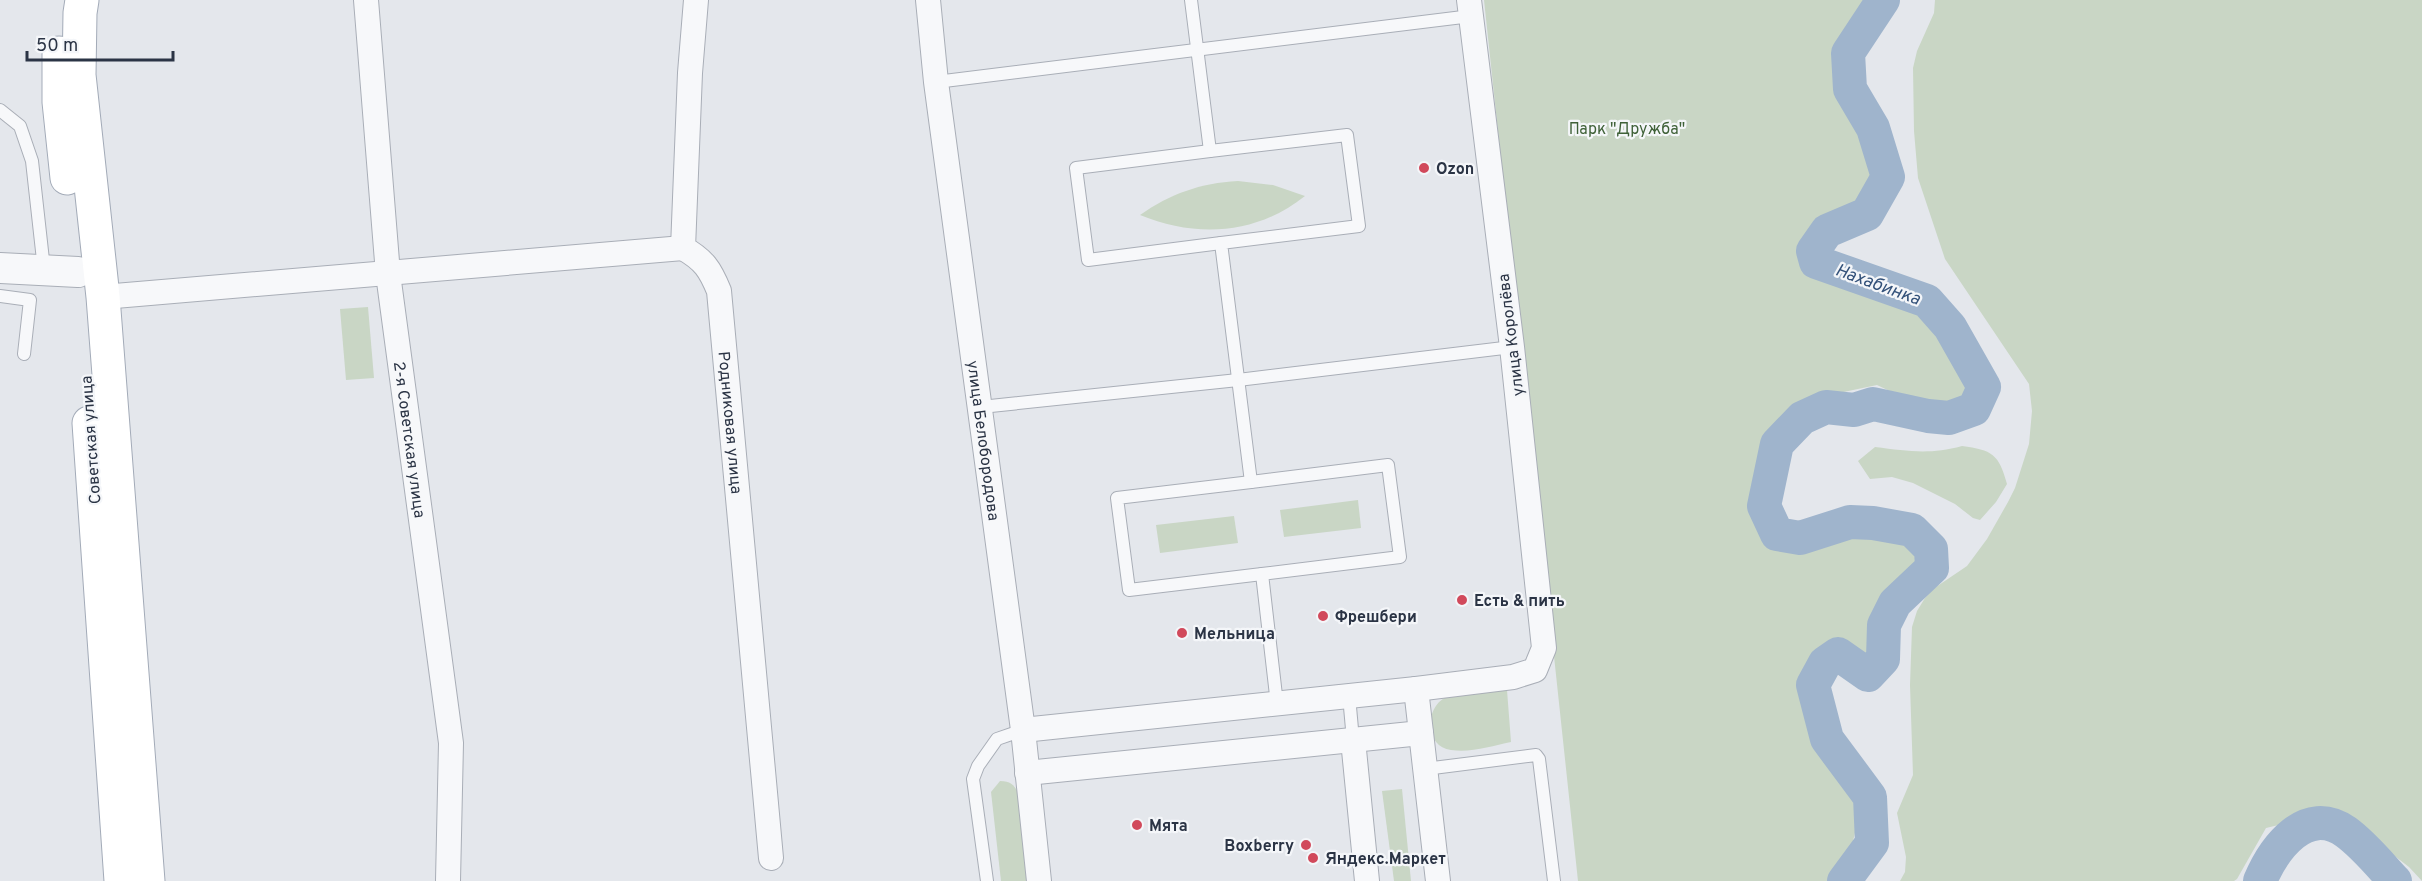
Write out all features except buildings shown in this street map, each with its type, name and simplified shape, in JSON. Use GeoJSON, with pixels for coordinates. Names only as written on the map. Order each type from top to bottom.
{"type":"FeatureCollection","features":[{"type":"Feature","properties":{"kind":"main road","name":"Советская улица"},"geometry":{"type":"LineString","coordinates":[[61,0],[59,102],[78,272],[121,881]]}},
{"type":"Feature","properties":{"kind":"main road","name":"Советская улица"},"geometry":{"type":"LineString","coordinates":[[82,0],[79,75],[103,297],[148,881]]}},
{"type":"Feature","properties":{"kind":"street","name":"2-я Советская улица"},"geometry":{"type":"LineString","coordinates":[[366,0],[388,274],[451,743],[448,881]]}},
{"type":"Feature","properties":{"kind":"street"},"geometry":{"type":"LineString","coordinates":[[103,297],[683,248],[690,73],[696,0]]}},
{"type":"Feature","properties":{"kind":"street","name":"улица Белобородова"},"geometry":{"type":"LineString","coordinates":[[928,0],[936,82],[981,407],[1040,881]]}},
{"type":"Feature","properties":{"kind":"street","name":"улица Королёва"},"geometry":{"type":"LineString","coordinates":[[1416,689],[1512,677],[1535,670],[1544,648],[1512,346],[1470,8]]}},
{"type":"Feature","properties":{"kind":"street","name":"Родниковая улица"},"geometry":{"type":"LineString","coordinates":[[683,248],[694,254],[710,269],[719,291],[771,858]]}},
{"type":"Feature","properties":{"kind":"street"},"geometry":{"type":"LineString","coordinates":[[0,268],[78,272]]}},
{"type":"Feature","properties":{"kind":"street"},"geometry":{"type":"LineString","coordinates":[[1023,730],[1416,689],[1438,881]]}},
{"type":"Feature","properties":{"kind":"street"},"geometry":{"type":"LineString","coordinates":[[1027,773],[1421,733]]}},
{"type":"Feature","properties":{"kind":"street"},"geometry":{"type":"LineString","coordinates":[[1353,740],[1367,881]]}},
{"type":"Feature","properties":{"kind":"lane"},"geometry":{"type":"LineString","coordinates":[[1191,0],[1210,151]]}},
{"type":"Feature","properties":{"kind":"lane"},"geometry":{"type":"LineString","coordinates":[[936,82],[1197,49],[1470,8]]}},
{"type":"Feature","properties":{"kind":"lane"},"geometry":{"type":"LineString","coordinates":[[0,110],[20,126],[32,161],[44,270]]}},
{"type":"Feature","properties":{"kind":"lane"},"geometry":{"type":"LineString","coordinates":[[1347,135],[1359,226],[1088,260],[1077,168],[1210,151],[1347,135]]}},
{"type":"Feature","properties":{"kind":"lane"},"geometry":{"type":"LineString","coordinates":[[1221,243],[1251,482]]}},
{"type":"Feature","properties":{"kind":"lane"},"geometry":{"type":"LineString","coordinates":[[0,296],[30,300],[24,354]]}},
{"type":"Feature","properties":{"kind":"lane"},"geometry":{"type":"LineString","coordinates":[[981,407],[1238,380],[1512,346]]}},
{"type":"Feature","properties":{"kind":"lane"},"geometry":{"type":"LineString","coordinates":[[1388,465],[1400,557],[1129,590],[1118,498],[1251,482],[1388,465]]}},
{"type":"Feature","properties":{"kind":"lane"},"geometry":{"type":"LineString","coordinates":[[1262,574],[1277,704]]}},
{"type":"Feature","properties":{"kind":"lane"},"geometry":{"type":"LineString","coordinates":[[1349,696],[1353,740]]}},
{"type":"Feature","properties":{"kind":"lane"},"geometry":{"type":"LineString","coordinates":[[987,881],[973,779],[978,766],[996,739],[1023,730]]}},
{"type":"Feature","properties":{"kind":"lane"},"geometry":{"type":"LineString","coordinates":[[1425,769],[1536,755],[1539,759],[1554,881]]}},
{"type":"Feature","properties":{"kind":"green space","name":"Парк \"Дружба\""},"geometry":{"type":"Polygon","coordinates":[[[1484,0],[1869,0],[1843,50],[1840,72],[1843,94],[1852,115],[1868,133],[1875,154],[1875,176],[1864,198],[1810,246],[1811,268],[1850,290],[1921,308],[1937,324],[1950,344],[1958,364],[1973,383],[1965,404],[1942,406],[1898,395],[1877,385],[1834,394],[1813,403],[1767,465],[1775,540],[1795,549],[1816,545],[1858,527],[1903,532],[1922,543],[1923,566],[1909,582],[1875,612],[1878,636],[1870,659],[1852,654],[1831,654],[1809,668],[1806,691],[1817,736],[1832,752],[1853,794],[1859,817],[1848,861],[1833,881],[1578,881],[1484,0]]]}},
{"type":"Feature","properties":{"kind":"green space"},"geometry":{"type":"Polygon","coordinates":[[[1935,0],[2422,0],[2422,881],[2409,867],[2340,814],[2307,818],[2266,828],[2234,881],[1900,881],[1905,872],[1906,857],[1897,813],[1913,775],[1910,685],[1912,627],[1917,611],[1925,598],[1933,589],[1967,566],[1987,539],[2008,502],[2015,488],[2029,444],[2032,411],[2029,384],[1945,259],[1918,178],[1914,131],[1913,68],[1917,51],[1934,13],[1935,0]]]}},
{"type":"Feature","properties":{"kind":"green space"},"geometry":{"type":"Polygon","coordinates":[[[1238,181],[1273,185],[1305,196],[1266,219],[1225,229],[1183,227],[1140,215],[1186,191],[1211,184],[1238,181]]]}},
{"type":"Feature","properties":{"kind":"green space"},"geometry":{"type":"Polygon","coordinates":[[[368,307],[374,378],[346,380],[340,309],[368,307]]]}},
{"type":"Feature","properties":{"kind":"green space"},"geometry":{"type":"Polygon","coordinates":[[[1962,446],[1981,449],[1993,455],[2001,466],[2007,484],[1996,502],[1980,520],[1973,518],[1955,504],[1913,483],[1892,477],[1870,479],[1858,461],[1875,447],[1929,451],[1962,446]]]}},
{"type":"Feature","properties":{"kind":"green space"},"geometry":{"type":"Polygon","coordinates":[[[1358,500],[1361,528],[1284,537],[1280,510],[1358,500]]]}},
{"type":"Feature","properties":{"kind":"green space"},"geometry":{"type":"Polygon","coordinates":[[[1234,516],[1238,543],[1160,553],[1156,525],[1234,516]]]}},
{"type":"Feature","properties":{"kind":"green space"},"geometry":{"type":"Polygon","coordinates":[[[1507,690],[1511,742],[1459,751],[1442,747],[1436,742],[1430,726],[1434,710],[1439,702],[1446,697],[1467,692],[1507,690]]]}},
{"type":"Feature","properties":{"kind":"green space"},"geometry":{"type":"Polygon","coordinates":[[[1000,781],[1012,784],[1019,794],[1029,881],[1001,881],[991,792],[1000,781]]]}},
{"type":"Feature","properties":{"kind":"green space"},"geometry":{"type":"Polygon","coordinates":[[[1402,789],[1411,881],[1394,881],[1382,791],[1402,789]]]}},
{"type":"Feature","properties":{"kind":"waterway","name":"Нахабинка"},"geometry":{"type":"LineString","coordinates":[[1844,881],[1872,843],[1870,797],[1827,739],[1813,685],[1825,663],[1838,654],[1868,675],[1883,659],[1884,625],[1895,603],[1932,568],[1931,549],[1912,530],[1873,523],[1850,522],[1800,538],[1777,534],[1764,506],[1777,444],[1802,418],[1826,407],[1854,410],[1873,404],[1928,416],[1949,418],[1974,409],[1984,387],[1950,327],[1927,301],[1816,262],[1813,251],[1827,231],[1867,214],[1888,177],[1873,128],[1850,89],[1848,53],[1883,0]]}},
{"type":"Feature","properties":{"kind":"waterway","name":"Нахабинка"},"geometry":{"type":"LineString","coordinates":[[2260,881],[2274,855],[2283,844],[2305,826],[2318,823],[2331,825],[2353,837],[2395,881]]}},
{"type":"Feature","properties":{"kind":"place","name":"Ozon"},"geometry":{"type":"Point","coordinates":[1424,168]}},
{"type":"Feature","properties":{"kind":"place","name":"Есть & пить"},"geometry":{"type":"Point","coordinates":[1462,600]}},
{"type":"Feature","properties":{"kind":"place","name":"Фрешбери"},"geometry":{"type":"Point","coordinates":[1323,616]}},
{"type":"Feature","properties":{"kind":"place","name":"Мельница"},"geometry":{"type":"Point","coordinates":[1182,633]}},
{"type":"Feature","properties":{"kind":"place","name":"Мята"},"geometry":{"type":"Point","coordinates":[1137,825]}},
{"type":"Feature","properties":{"kind":"place","name":"Boxberry"},"geometry":{"type":"Point","coordinates":[1306,845]}},
{"type":"Feature","properties":{"kind":"place","name":"Яндекс.Маркет"},"geometry":{"type":"Point","coordinates":[1313,858]}}]}
